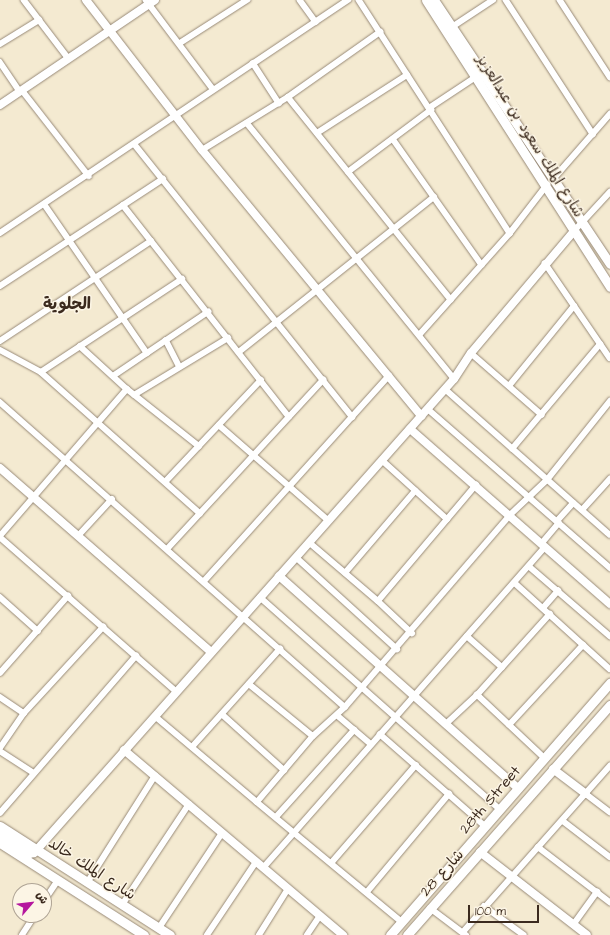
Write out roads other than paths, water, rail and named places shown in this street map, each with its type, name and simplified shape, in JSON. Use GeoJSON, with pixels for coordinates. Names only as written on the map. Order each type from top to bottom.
{"type":"FeatureCollection","features":[{"type":"Feature","properties":{"kind":"main road","name":"شارع الملك سعود بن عبدالعزيز"},"geometry":{"type":"LineString","coordinates":[[426,0],[547,185],[574,231],[610,287]]}},
{"type":"Feature","properties":{"kind":"main road","name":"شارع الملك سعود بن عبدالعزيز"},"geometry":{"type":"LineString","coordinates":[[434,0],[555,177],[610,264]]}},
{"type":"Feature","properties":{"kind":"main road","name":"28th Street"},"geometry":{"type":"LineString","coordinates":[[390,935],[610,683]]}},
{"type":"Feature","properties":{"kind":"main road","name":"شارع 28"},"geometry":{"type":"LineString","coordinates":[[406,935],[610,705]]}},
{"type":"Feature","properties":{"kind":"main road","name":"شارع الملك خالد"},"geometry":{"type":"LineString","coordinates":[[0,826],[170,935]]}},
{"type":"Feature","properties":{"kind":"main road","name":"شارع الملك خالد"},"geometry":{"type":"LineString","coordinates":[[0,842],[144,935]]}},
{"type":"Feature","properties":{"kind":"street"},"geometry":{"type":"LineString","coordinates":[[24,0],[69,59]]}},
{"type":"Feature","properties":{"kind":"street"},"geometry":{"type":"LineString","coordinates":[[86,0],[109,32],[202,150],[421,416]]}},
{"type":"Feature","properties":{"kind":"street"},"geometry":{"type":"LineString","coordinates":[[180,43],[247,0]]}},
{"type":"Feature","properties":{"kind":"street"},"geometry":{"type":"LineString","coordinates":[[300,0],[316,22]]}},
{"type":"Feature","properties":{"kind":"street"},"geometry":{"type":"LineString","coordinates":[[0,234],[136,146],[175,116],[348,0]]}},
{"type":"Feature","properties":{"kind":"street"},"geometry":{"type":"LineString","coordinates":[[359,0],[510,233]]}},
{"type":"Feature","properties":{"kind":"street"},"geometry":{"type":"LineString","coordinates":[[452,27],[493,0]]}},
{"type":"Feature","properties":{"kind":"street"},"geometry":{"type":"LineString","coordinates":[[506,0],[593,134]]}},
{"type":"Feature","properties":{"kind":"street"},"geometry":{"type":"LineString","coordinates":[[560,0],[610,77]]}},
{"type":"Feature","properties":{"kind":"street"},"geometry":{"type":"LineString","coordinates":[[0,105],[109,32],[150,1],[213,90]]}},
{"type":"Feature","properties":{"kind":"street"},"geometry":{"type":"LineString","coordinates":[[0,44],[39,20]]}},
{"type":"Feature","properties":{"kind":"street"},"geometry":{"type":"LineString","coordinates":[[202,150],[279,103],[380,32]]}},
{"type":"Feature","properties":{"kind":"street"},"geometry":{"type":"LineString","coordinates":[[0,62],[21,91],[89,176]]}},
{"type":"Feature","properties":{"kind":"street"},"geometry":{"type":"LineString","coordinates":[[253,63],[279,103]]}},
{"type":"Feature","properties":{"kind":"street"},"geometry":{"type":"LineString","coordinates":[[317,133],[407,74]]}},
{"type":"Feature","properties":{"kind":"street"},"geometry":{"type":"LineString","coordinates":[[348,172],[476,76]]}},
{"type":"Feature","properties":{"kind":"street"},"geometry":{"type":"LineString","coordinates":[[288,97],[451,300]]}},
{"type":"Feature","properties":{"kind":"street"},"geometry":{"type":"LineString","coordinates":[[555,177],[610,114]]}},
{"type":"Feature","properties":{"kind":"street"},"geometry":{"type":"LineString","coordinates":[[247,123],[420,334],[454,379]]}},
{"type":"Feature","properties":{"kind":"street"},"geometry":{"type":"LineString","coordinates":[[393,139],[482,265]]}},
{"type":"Feature","properties":{"kind":"street"},"geometry":{"type":"LineString","coordinates":[[136,146],[352,417]]}},
{"type":"Feature","properties":{"kind":"street"},"geometry":{"type":"LineString","coordinates":[[0,277],[2,284],[163,179]]}},
{"type":"Feature","properties":{"kind":"street"},"geometry":{"type":"LineString","coordinates":[[420,334],[510,233],[547,185]]}},
{"type":"Feature","properties":{"kind":"street"},"geometry":{"type":"LineString","coordinates":[[0,835],[29,854],[36,850],[428,409],[454,379],[471,353],[545,263],[574,231],[584,223],[610,192]]}},
{"type":"Feature","properties":{"kind":"street"},"geometry":{"type":"LineString","coordinates":[[239,352],[276,321],[318,290],[357,257],[434,197]]}},
{"type":"Feature","properties":{"kind":"street"},"geometry":{"type":"LineString","coordinates":[[45,204],[68,241],[147,353]]}},
{"type":"Feature","properties":{"kind":"street"},"geometry":{"type":"LineString","coordinates":[[123,205],[262,380],[289,417]]}},
{"type":"Feature","properties":{"kind":"street"},"geometry":{"type":"LineString","coordinates":[[0,341],[151,241]]}},
{"type":"Feature","properties":{"kind":"street"},"geometry":{"type":"LineString","coordinates":[[545,263],[610,358]]}},
{"type":"Feature","properties":{"kind":"street"},"geometry":{"type":"LineString","coordinates":[[41,372],[182,279]]}},
{"type":"Feature","properties":{"kind":"street"},"geometry":{"type":"LineString","coordinates":[[509,386],[574,306]]}},
{"type":"Feature","properties":{"kind":"street"},"geometry":{"type":"LineString","coordinates":[[112,376],[208,312]]}},
{"type":"Feature","properties":{"kind":"street"},"geometry":{"type":"LineString","coordinates":[[134,394],[228,338]]}},
{"type":"Feature","properties":{"kind":"street"},"geometry":{"type":"LineString","coordinates":[[166,340],[180,367]]}},
{"type":"Feature","properties":{"kind":"street"},"geometry":{"type":"LineString","coordinates":[[512,449],[600,344]]}},
{"type":"Feature","properties":{"kind":"street"},"geometry":{"type":"LineString","coordinates":[[80,346],[127,389],[199,446]]}},
{"type":"Feature","properties":{"kind":"street"},"geometry":{"type":"LineString","coordinates":[[0,350],[41,372],[167,480],[200,513]]}},
{"type":"Feature","properties":{"kind":"street"},"geometry":{"type":"LineString","coordinates":[[471,353],[542,414]]}},
{"type":"Feature","properties":{"kind":"street"},"geometry":{"type":"LineString","coordinates":[[205,580],[389,376]]}},
{"type":"Feature","properties":{"kind":"street"},"geometry":{"type":"LineString","coordinates":[[167,480],[262,380]]}},
{"type":"Feature","properties":{"kind":"street"},"geometry":{"type":"LineString","coordinates":[[168,548],[323,380]]}},
{"type":"Feature","properties":{"kind":"street"},"geometry":{"type":"LineString","coordinates":[[127,389],[68,460],[33,497],[0,536],[176,691]]}},
{"type":"Feature","properties":{"kind":"street"},"geometry":{"type":"LineString","coordinates":[[445,389],[610,535]]}},
{"type":"Feature","properties":{"kind":"street"},"geometry":{"type":"LineString","coordinates":[[257,802],[313,736],[337,716],[412,633],[509,516],[547,480],[610,401]]}},
{"type":"Feature","properties":{"kind":"street"},"geometry":{"type":"LineString","coordinates":[[0,402],[205,580],[243,617],[345,707]]}},
{"type":"Feature","properties":{"kind":"street"},"geometry":{"type":"LineString","coordinates":[[428,409],[530,496],[610,568]]}},
{"type":"Feature","properties":{"kind":"street"},"geometry":{"type":"LineString","coordinates":[[219,425],[328,520]]}},
{"type":"Feature","properties":{"kind":"street"},"geometry":{"type":"LineString","coordinates":[[410,429],[476,485],[509,516],[610,604]]}},
{"type":"Feature","properties":{"kind":"street"},"geometry":{"type":"LineString","coordinates":[[382,460],[447,519]]}},
{"type":"Feature","properties":{"kind":"street"},"geometry":{"type":"LineString","coordinates":[[0,468],[211,652]]}},
{"type":"Feature","properties":{"kind":"street"},"geometry":{"type":"LineString","coordinates":[[582,510],[610,479]]}},
{"type":"Feature","properties":{"kind":"street"},"geometry":{"type":"LineString","coordinates":[[378,601],[476,485]]}},
{"type":"Feature","properties":{"kind":"street"},"geometry":{"type":"LineString","coordinates":[[345,573],[416,491]]}},
{"type":"Feature","properties":{"kind":"street"},"geometry":{"type":"LineString","coordinates":[[78,536],[112,499]]}},
{"type":"Feature","properties":{"kind":"street"},"geometry":{"type":"LineString","coordinates":[[264,868],[413,695],[530,567],[558,522],[573,503]]}},
{"type":"Feature","properties":{"kind":"street"},"geometry":{"type":"LineString","coordinates":[[309,542],[378,601],[412,633]]}},
{"type":"Feature","properties":{"kind":"street"},"geometry":{"type":"LineString","coordinates":[[296,557],[397,649]]}},
{"type":"Feature","properties":{"kind":"street"},"geometry":{"type":"LineString","coordinates":[[530,567],[610,636]]}},
{"type":"Feature","properties":{"kind":"street"},"geometry":{"type":"LineString","coordinates":[[279,576],[518,788]]}},
{"type":"Feature","properties":{"kind":"street"},"geometry":{"type":"LineString","coordinates":[[515,583],[610,669]]}},
{"type":"Feature","properties":{"kind":"street"},"geometry":{"type":"LineString","coordinates":[[543,608],[558,591]]}},
{"type":"Feature","properties":{"kind":"street"},"geometry":{"type":"LineString","coordinates":[[0,672],[68,596]]}},
{"type":"Feature","properties":{"kind":"street"},"geometry":{"type":"LineString","coordinates":[[260,597],[500,808]]}},
{"type":"Feature","properties":{"kind":"street"},"geometry":{"type":"LineString","coordinates":[[0,598],[38,631]]}},
{"type":"Feature","properties":{"kind":"street"},"geometry":{"type":"LineString","coordinates":[[446,724],[477,695],[550,614]]}},
{"type":"Feature","properties":{"kind":"street"},"geometry":{"type":"LineString","coordinates":[[0,748],[24,713],[103,627]]}},
{"type":"Feature","properties":{"kind":"street"},"geometry":{"type":"LineString","coordinates":[[467,636],[502,667]]}},
{"type":"Feature","properties":{"kind":"street"},"geometry":{"type":"LineString","coordinates":[[509,725],[583,645]]}},
{"type":"Feature","properties":{"kind":"street"},"geometry":{"type":"LineString","coordinates":[[192,747],[280,650]]}},
{"type":"Feature","properties":{"kind":"street"},"geometry":{"type":"LineString","coordinates":[[0,813],[136,656]]}},
{"type":"Feature","properties":{"kind":"street"},"geometry":{"type":"LineString","coordinates":[[249,684],[313,736]]}},
{"type":"Feature","properties":{"kind":"street"},"geometry":{"type":"LineString","coordinates":[[477,695],[544,758]]}},
{"type":"Feature","properties":{"kind":"street"},"geometry":{"type":"LineString","coordinates":[[0,698],[24,713]]}},
{"type":"Feature","properties":{"kind":"street"},"geometry":{"type":"LineString","coordinates":[[222,714],[284,770]]}},
{"type":"Feature","properties":{"kind":"street"},"geometry":{"type":"LineString","coordinates":[[155,716],[257,802],[332,862],[402,922]]}},
{"type":"Feature","properties":{"kind":"street"},"geometry":{"type":"LineString","coordinates":[[337,716],[371,744]]}},
{"type":"Feature","properties":{"kind":"street"},"geometry":{"type":"LineString","coordinates":[[276,817],[354,730]]}},
{"type":"Feature","properties":{"kind":"street"},"geometry":{"type":"LineString","coordinates":[[380,734],[485,826]]}},
{"type":"Feature","properties":{"kind":"street"},"geometry":{"type":"LineString","coordinates":[[124,750],[343,935]]}},
{"type":"Feature","properties":{"kind":"street"},"geometry":{"type":"LineString","coordinates":[[0,751],[34,773]]}},
{"type":"Feature","properties":{"kind":"street"},"geometry":{"type":"LineString","coordinates":[[332,862],[416,765]]}},
{"type":"Feature","properties":{"kind":"street"},"geometry":{"type":"LineString","coordinates":[[430,908],[464,934],[484,906],[563,821],[610,767]]}},
{"type":"Feature","properties":{"kind":"street"},"geometry":{"type":"LineString","coordinates":[[553,769],[610,812]]}},
{"type":"Feature","properties":{"kind":"street"},"geometry":{"type":"LineString","coordinates":[[87,883],[155,776]]}},
{"type":"Feature","properties":{"kind":"street"},"geometry":{"type":"LineString","coordinates":[[367,892],[449,794]]}},
{"type":"Feature","properties":{"kind":"street"},"geometry":{"type":"LineString","coordinates":[[122,905],[189,804]]}},
{"type":"Feature","properties":{"kind":"street"},"geometry":{"type":"LineString","coordinates":[[563,821],[610,857]]}},
{"type":"Feature","properties":{"kind":"street"},"geometry":{"type":"LineString","coordinates":[[159,928],[222,833]]}},
{"type":"Feature","properties":{"kind":"street"},"geometry":{"type":"LineString","coordinates":[[538,847],[610,902]]}},
{"type":"Feature","properties":{"kind":"street"},"geometry":{"type":"LineString","coordinates":[[480,852],[587,935]]}},
{"type":"Feature","properties":{"kind":"street"},"geometry":{"type":"LineString","coordinates":[[207,935],[256,862]]}},
{"type":"Feature","properties":{"kind":"street"},"geometry":{"type":"LineString","coordinates":[[52,889],[58,880]]}},
{"type":"Feature","properties":{"kind":"street"},"geometry":{"type":"LineString","coordinates":[[259,935],[288,889]]}},
{"type":"Feature","properties":{"kind":"street"},"geometry":{"type":"LineString","coordinates":[[573,925],[596,892]]}},
{"type":"Feature","properties":{"kind":"street"},"geometry":{"type":"LineString","coordinates":[[484,906],[524,935]]}},
{"type":"Feature","properties":{"kind":"street"},"geometry":{"type":"LineString","coordinates":[[307,935],[320,916]]}},
{"type":"Feature","properties":{"kind":"street"},"geometry":{"type":"LineString","coordinates":[[22,935],[30,923]]}},
{"type":"Feature","properties":{"kind":"district","name":"الجلوية"},"geometry":{"type":"Point","coordinates":[67,304]}}]}
